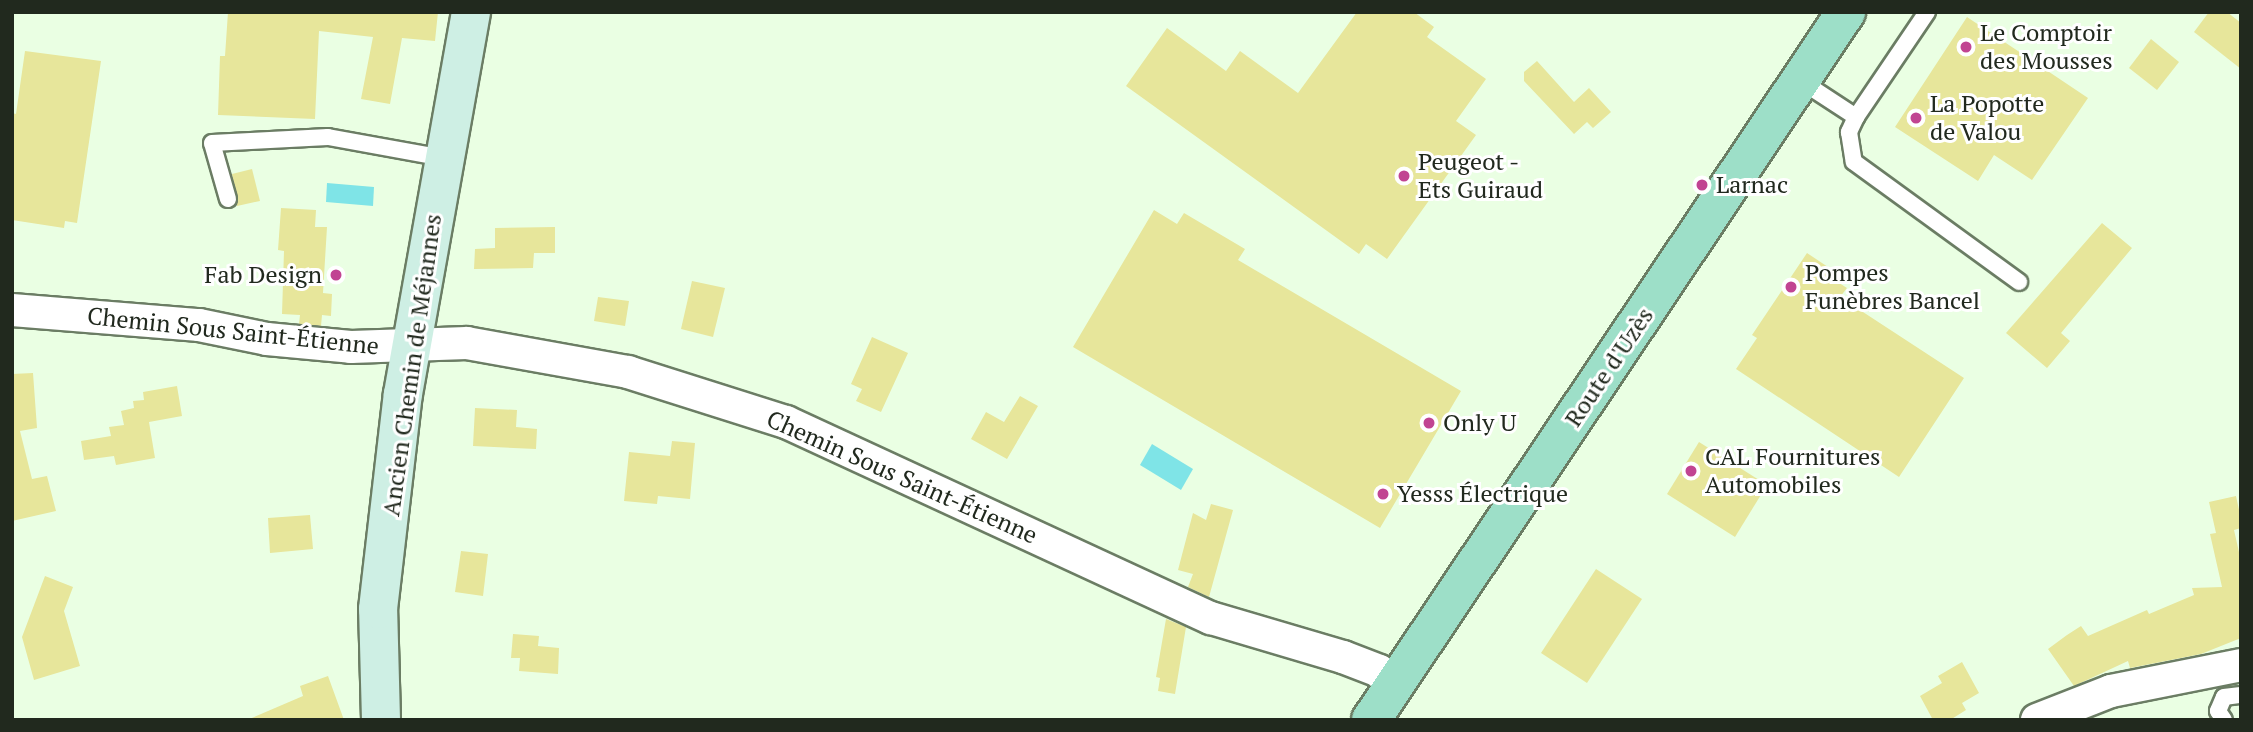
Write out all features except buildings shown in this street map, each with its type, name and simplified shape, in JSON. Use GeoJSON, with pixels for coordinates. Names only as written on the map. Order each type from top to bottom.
{"type":"FeatureCollection","features":[{"type":"Feature","properties":{"kind":"main road","name":"Route d'Uzès"},"geometry":{"type":"LineString","coordinates":[[1371,720],[1846,12]]}},
{"type":"Feature","properties":{"kind":"street","name":"Ancien Chemin de Méjannes"},"geometry":{"type":"LineString","coordinates":[[381,720],[378,609],[413,346],[443,159],[471,12]]}},
{"type":"Feature","properties":{"kind":"street","name":"Chemin Sous Saint-Étienne"},"geometry":{"type":"LineString","coordinates":[[12,310],[199,325],[267,339],[327,345],[413,346],[467,343],[628,372],[786,422],[1211,618],[1343,657],[1379,671],[1393,687]]}},
{"type":"Feature","properties":{"kind":"street"},"geometry":{"type":"LineString","coordinates":[[2037,720],[2111,691],[2241,665]]}},
{"type":"Feature","properties":{"kind":"lane"},"geometry":{"type":"LineString","coordinates":[[1927,12],[1856,117],[1849,132],[1854,162],[2019,282]]}},
{"type":"Feature","properties":{"kind":"lane"},"geometry":{"type":"LineString","coordinates":[[1801,81],[1856,117]]}},
{"type":"Feature","properties":{"kind":"lane"},"geometry":{"type":"LineString","coordinates":[[228,199],[212,143],[328,137],[443,159]]}},
{"type":"Feature","properties":{"kind":"lane"},"geometry":{"type":"LineString","coordinates":[[2224,720],[2218,711],[2224,697],[2241,695]]}},
{"type":"Feature","properties":{"kind":"water"},"geometry":{"type":"Polygon","coordinates":[[[327,183],[374,187],[373,206],[326,202],[327,183]]]}},
{"type":"Feature","properties":{"kind":"water"},"geometry":{"type":"Polygon","coordinates":[[[1152,444],[1193,469],[1181,490],[1140,465],[1152,444]]]}},
{"type":"Feature","properties":{"kind":"place","name":"Le Comptoir des Mousses"},"geometry":{"type":"Point","coordinates":[1966,47]}},
{"type":"Feature","properties":{"kind":"place","name":"La Popotte de Valou"},"geometry":{"type":"Point","coordinates":[1916,118]}},
{"type":"Feature","properties":{"kind":"place","name":"Peugeot - Ets Guiraud"},"geometry":{"type":"Point","coordinates":[1404,176]}},
{"type":"Feature","properties":{"kind":"place","name":"Larnac"},"geometry":{"type":"Point","coordinates":[1702,185]}},
{"type":"Feature","properties":{"kind":"place","name":"Fab Design"},"geometry":{"type":"Point","coordinates":[336,275]}},
{"type":"Feature","properties":{"kind":"place","name":"Pompes Funèbres Bancel"},"geometry":{"type":"Point","coordinates":[1791,287]}},
{"type":"Feature","properties":{"kind":"place","name":"Only U"},"geometry":{"type":"Point","coordinates":[1429,423]}},
{"type":"Feature","properties":{"kind":"place","name":"CAL Fournitures Automobiles"},"geometry":{"type":"Point","coordinates":[1691,471]}},
{"type":"Feature","properties":{"kind":"place","name":"Yesss Électrique"},"geometry":{"type":"Point","coordinates":[1383,494]}}]}
